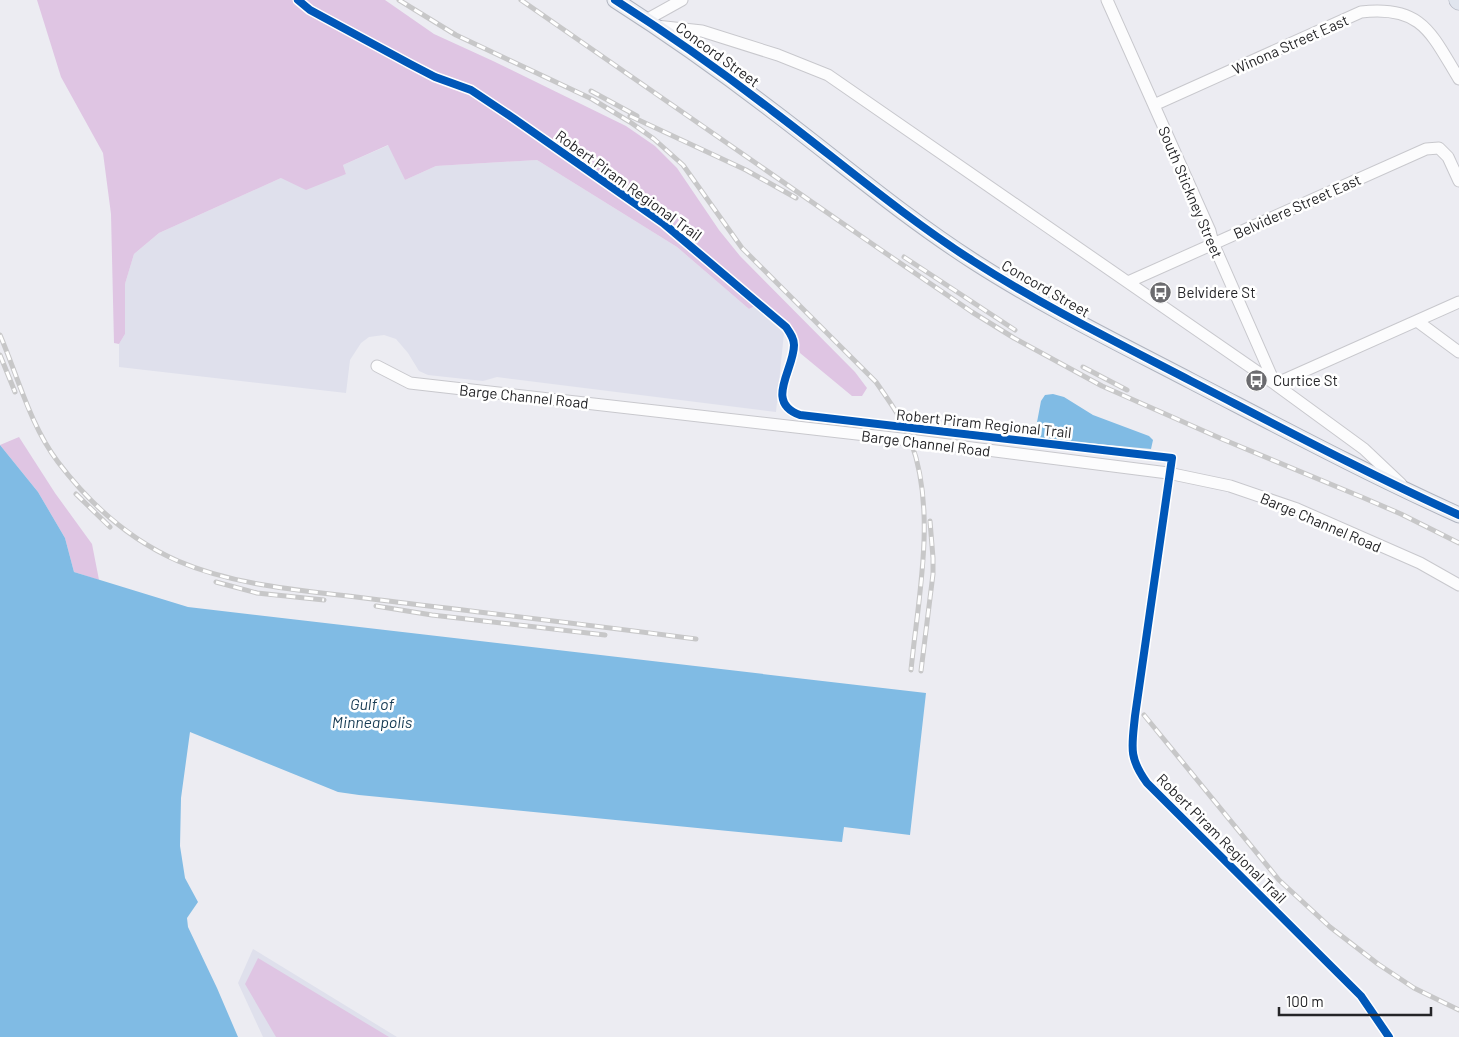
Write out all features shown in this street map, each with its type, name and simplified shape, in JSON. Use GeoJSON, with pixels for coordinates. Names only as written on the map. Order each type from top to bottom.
{"type":"FeatureCollection","features":[{"type":"Feature","properties":{"kind":"main road"},"geometry":{"type":"LineString","coordinates":[[615,0],[651,23]]}},
{"type":"Feature","properties":{"kind":"main road","name":"Concord Street"},"geometry":{"type":"LineString","coordinates":[[651,23],[772,110],[911,218],[974,262],[1075,320],[1290,432],[1459,515]]}},
{"type":"Feature","properties":{"kind":"street"},"geometry":{"type":"LineString","coordinates":[[651,23],[682,0]]}},
{"type":"Feature","properties":{"kind":"street","name":"South Stickney Street"},"geometry":{"type":"LineString","coordinates":[[1107,0],[1210,231],[1213,244],[1275,384]]}},
{"type":"Feature","properties":{"kind":"street","name":"Winona Street East"},"geometry":{"type":"LineString","coordinates":[[1154,105],[1361,12],[1377,10],[1395,12],[1413,18],[1424,25],[1459,79]]}},
{"type":"Feature","properties":{"kind":"street","name":"Concord Street"},"geometry":{"type":"LineString","coordinates":[[651,23],[702,31],[778,55],[828,75],[1275,384],[1364,449],[1409,492]]}},
{"type":"Feature","properties":{"kind":"street","name":"Belvidere Street East"},"geometry":{"type":"LineString","coordinates":[[1128,282],[1426,149],[1439,148],[1448,157],[1459,180]]}},
{"type":"Feature","properties":{"kind":"street"},"geometry":{"type":"LineString","coordinates":[[1275,384],[1459,302]]}},
{"type":"Feature","properties":{"kind":"street"},"geometry":{"type":"LineString","coordinates":[[1417,321],[1459,352]]}},
{"type":"Feature","properties":{"kind":"street","name":"Barge Channel Road"},"geometry":{"type":"LineString","coordinates":[[377,366],[410,383],[924,442],[1160,472],[1199,479],[1264,497],[1297,509],[1420,564],[1459,585]]}},
{"type":"Feature","properties":{"kind":"shaded area"},"geometry":{"type":"Polygon","coordinates":[[[37,0],[385,0],[434,34],[626,126],[655,146],[677,168],[719,230],[740,256],[855,372],[867,388],[862,396],[852,396],[800,353],[796,334],[763,302],[749,309],[677,247],[537,160],[436,166],[405,180],[388,145],[343,165],[346,174],[306,190],[281,178],[159,233],[134,254],[125,284],[125,334],[119,344],[114,343],[111,214],[103,153],[61,77],[37,0]]]}},
{"type":"Feature","properties":{"kind":"shaded area"},"geometry":{"type":"Polygon","coordinates":[[[389,145],[405,180],[436,166],[537,160],[677,247],[749,309],[756,306],[784,333],[776,412],[497,377],[483,381],[428,375],[419,371],[408,353],[396,339],[384,335],[369,337],[361,343],[350,360],[346,393],[119,367],[119,344],[125,334],[125,284],[134,254],[159,233],[281,178],[346,174],[343,165],[389,145]]]}},
{"type":"Feature","properties":{"kind":"shaded area"},"geometry":{"type":"Polygon","coordinates":[[[19,437],[55,493],[92,544],[99,580],[74,572],[65,538],[38,492],[0,445],[19,437]]]}},
{"type":"Feature","properties":{"kind":"shaded area"},"geometry":{"type":"Polygon","coordinates":[[[253,949],[397,1037],[263,1037],[238,983],[253,949]]]}},
{"type":"Feature","properties":{"kind":"shaded area"},"geometry":{"type":"Polygon","coordinates":[[[258,958],[389,1037],[276,1037],[245,984],[258,958]]]}},
{"type":"Feature","properties":{"kind":"water"},"geometry":{"type":"Polygon","coordinates":[[[1053,394],[1064,397],[1093,415],[1149,436],[1153,440],[1151,449],[1034,438],[1041,401],[1045,395],[1053,394]]]}},
{"type":"Feature","properties":{"kind":"water","name":"Gulf of Minneapolis"},"geometry":{"type":"Polygon","coordinates":[[[0,445],[38,492],[65,538],[74,572],[188,607],[926,693],[910,835],[844,827],[842,842],[338,792],[190,732],[181,798],[180,846],[185,878],[198,902],[187,918],[188,927],[238,1037],[0,1037],[0,445]]]}},
{"type":"Feature","properties":{"kind":"railway"},"geometry":{"type":"LineString","coordinates":[[399,0],[456,35],[592,99],[654,139],[683,165],[742,248],[876,382],[896,411],[908,434],[919,469],[923,497],[924,526],[921,585],[911,670]]}},
{"type":"Feature","properties":{"kind":"railway"},"geometry":{"type":"LineString","coordinates":[[521,0],[881,250],[1014,338],[1102,386],[1401,514],[1459,543]]}},
{"type":"Feature","properties":{"kind":"railway"},"geometry":{"type":"LineString","coordinates":[[591,91],[637,116]]}},
{"type":"Feature","properties":{"kind":"railway"},"geometry":{"type":"LineString","coordinates":[[630,116],[746,170],[796,198]]}},
{"type":"Feature","properties":{"kind":"railway"},"geometry":{"type":"LineString","coordinates":[[904,257],[1015,330]]}},
{"type":"Feature","properties":{"kind":"railway"},"geometry":{"type":"LineString","coordinates":[[0,335],[32,417],[48,448],[58,462],[83,492],[112,519],[143,542],[178,561],[226,577],[303,591],[696,639]]}},
{"type":"Feature","properties":{"kind":"railway"},"geometry":{"type":"LineString","coordinates":[[0,355],[15,392]]}},
{"type":"Feature","properties":{"kind":"railway"},"geometry":{"type":"LineString","coordinates":[[1083,367],[1127,390]]}},
{"type":"Feature","properties":{"kind":"railway"},"geometry":{"type":"LineString","coordinates":[[76,494],[110,527]]}},
{"type":"Feature","properties":{"kind":"railway"},"geometry":{"type":"LineString","coordinates":[[921,671],[933,574],[930,521]]}},
{"type":"Feature","properties":{"kind":"railway"},"geometry":{"type":"LineString","coordinates":[[216,582],[257,593],[324,600]]}},
{"type":"Feature","properties":{"kind":"railway"},"geometry":{"type":"LineString","coordinates":[[376,606],[432,615],[605,635]]}},
{"type":"Feature","properties":{"kind":"railway"},"geometry":{"type":"LineString","coordinates":[[1144,715],[1279,880],[1330,927],[1378,964],[1414,988],[1459,1010]]}},
{"type":"Feature","properties":{"kind":"cycle path","name":"Robert Piram Regional Trail"},"geometry":{"type":"LineString","coordinates":[[298,0],[310,10],[410,64],[435,77],[471,90],[663,223],[786,327],[793,338],[794,345],[782,394],[784,402],[789,409],[800,415],[1172,458],[1135,716],[1132,744],[1134,758],[1147,783],[1361,996],[1389,1037]]}},
{"type":"Feature","properties":{"kind":"cycle path"},"geometry":{"type":"LineString","coordinates":[[615,0],[676,40],[799,131],[922,226],[999,278],[1081,324],[1291,433],[1459,515]]}},
{"type":"Feature","properties":{"kind":"place","name":"Belvidere St"},"geometry":{"type":"Point","coordinates":[1161,292]}},
{"type":"Feature","properties":{"kind":"place","name":"Curtice St"},"geometry":{"type":"Point","coordinates":[1257,380]}}]}
